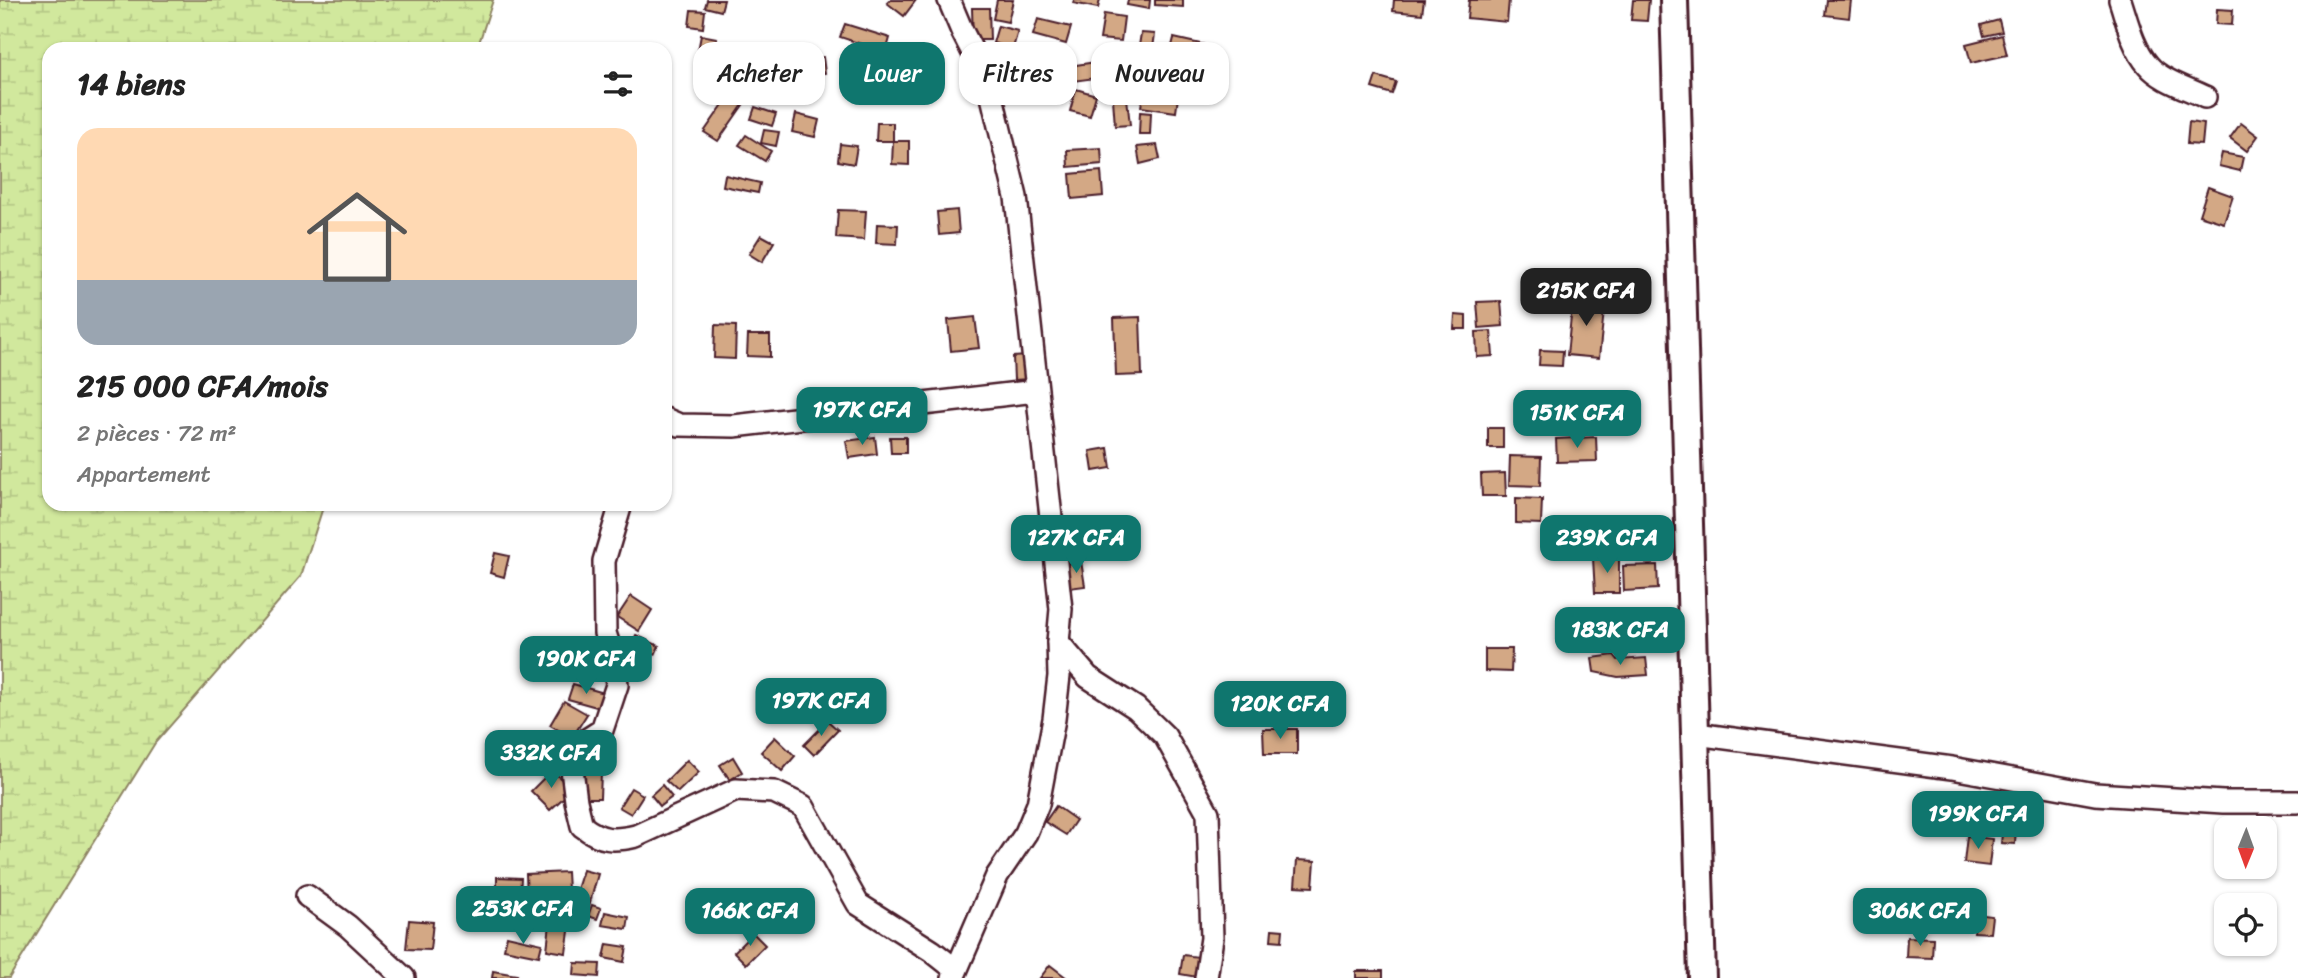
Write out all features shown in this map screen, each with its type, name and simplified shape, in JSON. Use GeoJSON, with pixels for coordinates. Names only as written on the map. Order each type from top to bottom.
{"type":"FeatureCollection","features":[{"type":"Feature","properties":{"kind":"street"},"geometry":{"type":"LineString","coordinates":[[619,511],[604,561],[605,634],[615,664],[617,685],[602,730],[577,746],[571,761],[582,825],[605,840],[619,840],[736,790],[774,792],[803,806],[858,904],[932,951],[955,974],[997,876],[1026,833],[1038,804],[1054,719],[1059,676],[1061,609],[1016,197],[989,84],[949,0]]}},
{"type":"Feature","properties":{"kind":"street"},"geometry":{"type":"LineString","coordinates":[[1674,0],[1702,978]]}},
{"type":"Feature","properties":{"kind":"street"},"geometry":{"type":"LineString","coordinates":[[2120,0],[2138,49],[2148,66],[2205,97]]}},
{"type":"Feature","properties":{"kind":"street"},"geometry":{"type":"LineString","coordinates":[[672,422],[679,425],[734,426],[1036,390]]}},
{"type":"Feature","properties":{"kind":"street"},"geometry":{"type":"LineString","coordinates":[[1058,642],[1088,677],[1136,708],[1165,736],[1208,813],[1212,938],[1206,978]]}},
{"type":"Feature","properties":{"kind":"street"},"geometry":{"type":"LineString","coordinates":[[1696,734],[1952,768],[2095,794],[2222,802],[2298,802]]}},
{"type":"Feature","properties":{"kind":"street"},"geometry":{"type":"LineString","coordinates":[[307,896],[348,926],[404,978]]}},
{"type":"Feature","properties":{"kind":"green space"},"geometry":{"type":"Polygon","coordinates":[[[0,0],[493,0],[479,42],[42,42],[42,511],[322,511],[301,576],[155,743],[9,978],[0,978],[0,0]]]}},
{"type":"Feature","properties":{"kind":"building"},"geometry":{"type":"Polygon","coordinates":[[[707,0],[724,0],[721,11],[705,7],[707,0]]]}},
{"type":"Feature","properties":{"kind":"building"},"geometry":{"type":"Polygon","coordinates":[[[890,0],[916,0],[904,16],[887,3],[890,0]]]}},
{"type":"Feature","properties":{"kind":"building"},"geometry":{"type":"Polygon","coordinates":[[[997,0],[1013,0],[1008,22],[993,19],[997,0]]]}},
{"type":"Feature","properties":{"kind":"building"},"geometry":{"type":"Polygon","coordinates":[[[1074,0],[1100,0],[1098,8],[1073,3],[1074,0]]]}},
{"type":"Feature","properties":{"kind":"building"},"geometry":{"type":"Polygon","coordinates":[[[1128,0],[1150,0],[1149,9],[1127,5],[1128,0]]]}},
{"type":"Feature","properties":{"kind":"building"},"geometry":{"type":"Polygon","coordinates":[[[1155,0],[1183,0],[1183,7],[1155,5],[1155,0]]]}},
{"type":"Feature","properties":{"kind":"building"},"geometry":{"type":"Polygon","coordinates":[[[1394,0],[1424,0],[1422,14],[1393,11],[1394,0]]]}},
{"type":"Feature","properties":{"kind":"building"},"geometry":{"type":"Polygon","coordinates":[[[1469,0],[1509,0],[1507,22],[1467,18],[1469,0]]]}},
{"type":"Feature","properties":{"kind":"building"},"geometry":{"type":"Polygon","coordinates":[[[1633,0],[1649,0],[1647,21],[1631,20],[1633,0]]]}},
{"type":"Feature","properties":{"kind":"building"},"geometry":{"type":"Polygon","coordinates":[[[1827,0],[1851,0],[1849,18],[1825,15],[1827,0]]]}},
{"type":"Feature","properties":{"kind":"building"},"geometry":{"type":"Polygon","coordinates":[[[972,8],[989,8],[990,40],[973,40],[972,8]]]}},
{"type":"Feature","properties":{"kind":"building"},"geometry":{"type":"Polygon","coordinates":[[[2217,9],[2233,10],[2232,25],[2216,24],[2217,9]]]}},
{"type":"Feature","properties":{"kind":"building"},"geometry":{"type":"Polygon","coordinates":[[[691,10],[705,11],[703,28],[689,26],[691,10]]]}},
{"type":"Feature","properties":{"kind":"building"},"geometry":{"type":"Polygon","coordinates":[[[1104,14],[1124,17],[1121,41],[1100,39],[1104,14]]]}},
{"type":"Feature","properties":{"kind":"building"},"geometry":{"type":"Polygon","coordinates":[[[1038,19],[1071,27],[1067,42],[1033,35],[1038,19]]]}},
{"type":"Feature","properties":{"kind":"building"},"geometry":{"type":"Polygon","coordinates":[[[1999,20],[2002,32],[1984,36],[1981,25],[1999,20]]]}},
{"type":"Feature","properties":{"kind":"building"},"geometry":{"type":"Polygon","coordinates":[[[845,24],[890,38],[889,42],[855,42],[840,37],[845,24]]]}},
{"type":"Feature","properties":{"kind":"building"},"geometry":{"type":"Polygon","coordinates":[[[998,26],[1018,31],[1015,42],[993,42],[998,26]]]}},
{"type":"Feature","properties":{"kind":"building"},"geometry":{"type":"Polygon","coordinates":[[[1141,33],[1155,34],[1154,42],[1140,42],[1141,33]]]}},
{"type":"Feature","properties":{"kind":"building"},"geometry":{"type":"Polygon","coordinates":[[[701,35],[717,38],[716,42],[700,42],[701,35]]]}},
{"type":"Feature","properties":{"kind":"building"},"geometry":{"type":"Polygon","coordinates":[[[2002,35],[2007,55],[1971,63],[1966,44],[2002,35]]]}},
{"type":"Feature","properties":{"kind":"building"},"geometry":{"type":"Polygon","coordinates":[[[1174,38],[1192,42],[1173,42],[1174,38]]]}},
{"type":"Feature","properties":{"kind":"building"},"geometry":{"type":"Polygon","coordinates":[[[1091,63],[1091,79],[1077,80],[1077,65],[1091,63]]]}},
{"type":"Feature","properties":{"kind":"building"},"geometry":{"type":"Polygon","coordinates":[[[1376,76],[1396,82],[1392,94],[1372,88],[1376,76]]]}},
{"type":"Feature","properties":{"kind":"building"},"geometry":{"type":"Polygon","coordinates":[[[1077,89],[1091,94],[1091,105],[1093,105],[1090,116],[1070,111],[1072,105],[1077,105],[1077,89]]]}},
{"type":"Feature","properties":{"kind":"building"},"geometry":{"type":"Polygon","coordinates":[[[723,105],[743,105],[718,141],[704,132],[723,105]]]}},
{"type":"Feature","properties":{"kind":"building"},"geometry":{"type":"Polygon","coordinates":[[[1113,105],[1128,105],[1130,125],[1115,126],[1113,105]]]}},
{"type":"Feature","properties":{"kind":"building"},"geometry":{"type":"Polygon","coordinates":[[[1141,105],[1177,105],[1176,112],[1141,105]]]}},
{"type":"Feature","properties":{"kind":"building"},"geometry":{"type":"Polygon","coordinates":[[[755,107],[776,114],[772,126],[751,119],[755,107]]]}},
{"type":"Feature","properties":{"kind":"building"},"geometry":{"type":"Polygon","coordinates":[[[1140,112],[1151,113],[1150,134],[1139,134],[1140,112]]]}},
{"type":"Feature","properties":{"kind":"building"},"geometry":{"type":"Polygon","coordinates":[[[796,114],[819,120],[815,137],[792,132],[796,114]]]}},
{"type":"Feature","properties":{"kind":"building"},"geometry":{"type":"Polygon","coordinates":[[[2189,122],[2204,124],[2202,145],[2187,144],[2189,122]]]}},
{"type":"Feature","properties":{"kind":"building"},"geometry":{"type":"Polygon","coordinates":[[[877,123],[893,123],[893,141],[876,141],[877,123]]]}},
{"type":"Feature","properties":{"kind":"building"},"geometry":{"type":"Polygon","coordinates":[[[2241,123],[2258,136],[2247,151],[2230,138],[2241,123]]]}},
{"type":"Feature","properties":{"kind":"building"},"geometry":{"type":"Polygon","coordinates":[[[764,130],[779,132],[776,146],[761,143],[764,130]]]}},
{"type":"Feature","properties":{"kind":"building"},"geometry":{"type":"Polygon","coordinates":[[[746,135],[771,151],[765,161],[739,145],[746,135]]]}},
{"type":"Feature","properties":{"kind":"building"},"geometry":{"type":"Polygon","coordinates":[[[893,141],[909,141],[909,165],[892,164],[893,141]]]}},
{"type":"Feature","properties":{"kind":"building"},"geometry":{"type":"Polygon","coordinates":[[[840,144],[857,146],[854,164],[838,161],[840,144]]]}},
{"type":"Feature","properties":{"kind":"building"},"geometry":{"type":"Polygon","coordinates":[[[1157,145],[1160,159],[1140,164],[1137,147],[1157,145]]]}},
{"type":"Feature","properties":{"kind":"building"},"geometry":{"type":"Polygon","coordinates":[[[1101,148],[1102,164],[1068,167],[1067,150],[1101,148]]]}},
{"type":"Feature","properties":{"kind":"building"},"geometry":{"type":"Polygon","coordinates":[[[2222,153],[2243,157],[2240,171],[2219,166],[2222,153]]]}},
{"type":"Feature","properties":{"kind":"building"},"geometry":{"type":"Polygon","coordinates":[[[1101,171],[1103,196],[1072,199],[1070,174],[1101,171]]]}},
{"type":"Feature","properties":{"kind":"building"},"geometry":{"type":"Polygon","coordinates":[[[725,175],[760,183],[758,193],[723,186],[725,175]]]}},
{"type":"Feature","properties":{"kind":"building"},"geometry":{"type":"Polygon","coordinates":[[[2208,187],[2233,196],[2224,223],[2199,215],[2208,187]]]}},
{"type":"Feature","properties":{"kind":"building"},"geometry":{"type":"Polygon","coordinates":[[[838,210],[866,211],[864,240],[836,238],[838,210]]]}},
{"type":"Feature","properties":{"kind":"building"},"geometry":{"type":"Polygon","coordinates":[[[957,210],[959,233],[939,235],[937,212],[957,210]]]}},
{"type":"Feature","properties":{"kind":"building"},"geometry":{"type":"Polygon","coordinates":[[[877,224],[898,225],[897,244],[876,243],[877,224]]]}},
{"type":"Feature","properties":{"kind":"building"},"geometry":{"type":"Polygon","coordinates":[[[761,235],[774,242],[762,262],[749,254],[761,235]]]}},
{"type":"Feature","properties":{"kind":"building"},"geometry":{"type":"Polygon","coordinates":[[[1573,298],[1605,301],[1599,358],[1567,355],[1573,298]]]}},
{"type":"Feature","properties":{"kind":"building"},"geometry":{"type":"Polygon","coordinates":[[[1501,301],[1503,326],[1479,328],[1477,302],[1501,301]]]}},
{"type":"Feature","properties":{"kind":"building"},"geometry":{"type":"Polygon","coordinates":[[[1455,315],[1466,316],[1466,329],[1454,329],[1455,315]]]}},
{"type":"Feature","properties":{"kind":"building"},"geometry":{"type":"Polygon","coordinates":[[[975,317],[979,348],[951,351],[948,320],[975,317]]]}},
{"type":"Feature","properties":{"kind":"building"},"geometry":{"type":"Polygon","coordinates":[[[1140,317],[1142,375],[1116,376],[1114,318],[1140,317]]]}},
{"type":"Feature","properties":{"kind":"building"},"geometry":{"type":"Polygon","coordinates":[[[715,325],[736,326],[735,359],[714,358],[715,325]]]}},
{"type":"Feature","properties":{"kind":"building"},"geometry":{"type":"Polygon","coordinates":[[[1491,331],[1493,356],[1477,357],[1476,332],[1491,331]]]}},
{"type":"Feature","properties":{"kind":"building"},"geometry":{"type":"Polygon","coordinates":[[[748,335],[770,335],[770,357],[747,356],[748,335]]]}},
{"type":"Feature","properties":{"kind":"building"},"geometry":{"type":"Polygon","coordinates":[[[1540,350],[1563,351],[1562,366],[1539,365],[1540,350]]]}},
{"type":"Feature","properties":{"kind":"building"},"geometry":{"type":"Polygon","coordinates":[[[1027,356],[1029,379],[1014,380],[1013,357],[1027,356]]]}},
{"type":"Feature","properties":{"kind":"building"},"geometry":{"type":"Polygon","coordinates":[[[1488,428],[1503,428],[1503,448],[1488,448],[1488,428]]]}},
{"type":"Feature","properties":{"kind":"building"},"geometry":{"type":"Polygon","coordinates":[[[875,437],[877,454],[849,458],[846,441],[875,437]]]}},
{"type":"Feature","properties":{"kind":"building"},"geometry":{"type":"Polygon","coordinates":[[[890,437],[906,437],[906,453],[891,453],[890,437]]]}},
{"type":"Feature","properties":{"kind":"building"},"geometry":{"type":"Polygon","coordinates":[[[1596,437],[1597,461],[1557,462],[1556,439],[1596,437]]]}},
{"type":"Feature","properties":{"kind":"building"},"geometry":{"type":"Polygon","coordinates":[[[1108,448],[1111,468],[1093,471],[1090,451],[1108,448]]]}},
{"type":"Feature","properties":{"kind":"building"},"geometry":{"type":"Polygon","coordinates":[[[1510,456],[1541,457],[1540,486],[1509,485],[1510,456]]]}},
{"type":"Feature","properties":{"kind":"building"},"geometry":{"type":"Polygon","coordinates":[[[1505,473],[1506,496],[1482,496],[1481,474],[1505,473]]]}},
{"type":"Feature","properties":{"kind":"building"},"geometry":{"type":"Polygon","coordinates":[[[1516,498],[1542,499],[1541,524],[1516,523],[1516,498]]]}},
{"type":"Feature","properties":{"kind":"building"},"geometry":{"type":"Polygon","coordinates":[[[1617,533],[1618,549],[1603,550],[1602,534],[1617,533]]]}},
{"type":"Feature","properties":{"kind":"building"},"geometry":{"type":"Polygon","coordinates":[[[495,553],[509,556],[504,577],[490,573],[495,553]]]}},
{"type":"Feature","properties":{"kind":"building"},"geometry":{"type":"Polygon","coordinates":[[[1619,557],[1619,593],[1595,593],[1593,558],[1619,557]]]}},
{"type":"Feature","properties":{"kind":"building"},"geometry":{"type":"Polygon","coordinates":[[[1081,561],[1085,586],[1070,588],[1066,564],[1081,561]]]}},
{"type":"Feature","properties":{"kind":"building"},"geometry":{"type":"Polygon","coordinates":[[[1657,565],[1658,589],[1624,591],[1623,566],[1657,565]]]}},
{"type":"Feature","properties":{"kind":"building"},"geometry":{"type":"Polygon","coordinates":[[[631,596],[652,610],[639,631],[617,617],[631,596]]]}},
{"type":"Feature","properties":{"kind":"building"},"geometry":{"type":"Polygon","coordinates":[[[636,635],[659,646],[655,655],[632,644],[636,635]]]}},
{"type":"Feature","properties":{"kind":"building"},"geometry":{"type":"Polygon","coordinates":[[[1485,649],[1512,649],[1511,672],[1485,671],[1485,649]]]}},
{"type":"Feature","properties":{"kind":"building"},"geometry":{"type":"Polygon","coordinates":[[[1614,655],[1618,660],[1646,658],[1648,675],[1618,677],[1594,672],[1592,658],[1614,655]]]}},
{"type":"Feature","properties":{"kind":"building"},"geometry":{"type":"Polygon","coordinates":[[[573,684],[604,693],[600,708],[568,699],[573,684]]]}},
{"type":"Feature","properties":{"kind":"building"},"geometry":{"type":"Polygon","coordinates":[[[826,691],[846,694],[841,719],[822,716],[826,691]]]}},
{"type":"Feature","properties":{"kind":"building"},"geometry":{"type":"Polygon","coordinates":[[[1250,696],[1250,718],[1221,718],[1221,697],[1250,696]]]}},
{"type":"Feature","properties":{"kind":"building"},"geometry":{"type":"Polygon","coordinates":[[[564,701],[587,714],[572,738],[550,725],[564,701]]]}},
{"type":"Feature","properties":{"kind":"building"},"geometry":{"type":"Polygon","coordinates":[[[828,721],[838,730],[814,755],[804,745],[828,721]]]}},
{"type":"Feature","properties":{"kind":"building"},"geometry":{"type":"Polygon","coordinates":[[[1263,729],[1297,729],[1297,754],[1264,754],[1263,729]]]}},
{"type":"Feature","properties":{"kind":"building"},"geometry":{"type":"Polygon","coordinates":[[[775,737],[795,756],[782,771],[761,752],[775,737]]]}},
{"type":"Feature","properties":{"kind":"building"},"geometry":{"type":"Polygon","coordinates":[[[733,757],[742,772],[730,780],[720,765],[733,757]]]}},
{"type":"Feature","properties":{"kind":"building"},"geometry":{"type":"Polygon","coordinates":[[[687,760],[699,772],[678,792],[666,781],[687,760]]]}},
{"type":"Feature","properties":{"kind":"building"},"geometry":{"type":"Polygon","coordinates":[[[552,770],[572,790],[550,810],[531,791],[552,770]]]}},
{"type":"Feature","properties":{"kind":"building"},"geometry":{"type":"Polygon","coordinates":[[[579,773],[601,773],[600,798],[579,798],[579,773]]]}},
{"type":"Feature","properties":{"kind":"building"},"geometry":{"type":"Polygon","coordinates":[[[662,785],[672,797],[660,806],[651,795],[662,785]]]}},
{"type":"Feature","properties":{"kind":"building"},"geometry":{"type":"Polygon","coordinates":[[[631,788],[643,795],[631,814],[619,807],[631,788]]]}},
{"type":"Feature","properties":{"kind":"building"},"geometry":{"type":"Polygon","coordinates":[[[1056,806],[1076,820],[1066,835],[1045,822],[1056,806]]]}},
{"type":"Feature","properties":{"kind":"building"},"geometry":{"type":"Polygon","coordinates":[[[2003,825],[2016,826],[2015,844],[2001,843],[2003,825]]]}},
{"type":"Feature","properties":{"kind":"building"},"geometry":{"type":"Polygon","coordinates":[[[1967,836],[1992,839],[1989,866],[1964,863],[1967,836]]]}},
{"type":"Feature","properties":{"kind":"building"},"geometry":{"type":"Polygon","coordinates":[[[1297,860],[1315,861],[1313,887],[1295,886],[1297,860]]]}},
{"type":"Feature","properties":{"kind":"building"},"geometry":{"type":"Polygon","coordinates":[[[583,870],[598,874],[589,906],[573,902],[583,870]]]}},
{"type":"Feature","properties":{"kind":"building"},"geometry":{"type":"Polygon","coordinates":[[[567,872],[569,908],[549,909],[548,894],[527,895],[526,874],[567,872]]]}},
{"type":"Feature","properties":{"kind":"building"},"geometry":{"type":"Polygon","coordinates":[[[497,877],[521,878],[520,895],[497,894],[497,877]]]}},
{"type":"Feature","properties":{"kind":"building"},"geometry":{"type":"Polygon","coordinates":[[[592,905],[601,908],[597,919],[588,916],[592,905]]]}},
{"type":"Feature","properties":{"kind":"building"},"geometry":{"type":"Polygon","coordinates":[[[605,912],[629,917],[627,929],[602,925],[605,912]]]}},
{"type":"Feature","properties":{"kind":"building"},"geometry":{"type":"Polygon","coordinates":[[[1976,914],[1992,916],[1990,933],[1974,932],[1976,914]]]}},
{"type":"Feature","properties":{"kind":"building"},"geometry":{"type":"Polygon","coordinates":[[[551,915],[571,917],[566,953],[547,950],[551,915]]]}},
{"type":"Feature","properties":{"kind":"building"},"geometry":{"type":"Polygon","coordinates":[[[409,920],[433,922],[430,950],[406,949],[409,920]]]}},
{"type":"Feature","properties":{"kind":"building"},"geometry":{"type":"Polygon","coordinates":[[[1272,929],[1283,930],[1282,941],[1271,940],[1272,929]]]}},
{"type":"Feature","properties":{"kind":"building"},"geometry":{"type":"Polygon","coordinates":[[[753,933],[765,945],[746,964],[734,952],[753,933]]]}},
{"type":"Feature","properties":{"kind":"building"},"geometry":{"type":"Polygon","coordinates":[[[507,936],[542,944],[539,956],[504,949],[507,936]]]}},
{"type":"Feature","properties":{"kind":"building"},"geometry":{"type":"Polygon","coordinates":[[[1907,937],[1933,938],[1932,958],[1906,957],[1907,937]]]}},
{"type":"Feature","properties":{"kind":"building"},"geometry":{"type":"Polygon","coordinates":[[[607,944],[627,947],[624,962],[604,958],[607,944]]]}},
{"type":"Feature","properties":{"kind":"building"},"geometry":{"type":"Polygon","coordinates":[[[1183,955],[1199,957],[1197,977],[1180,974],[1183,955]]]}},
{"type":"Feature","properties":{"kind":"building"},"geometry":{"type":"Polygon","coordinates":[[[575,963],[600,964],[599,977],[574,975],[575,963]]]}},
{"type":"Feature","properties":{"kind":"building"},"geometry":{"type":"Polygon","coordinates":[[[1050,965],[1067,978],[1040,978],[1050,965]]]}},
{"type":"Feature","properties":{"kind":"building"},"geometry":{"type":"Polygon","coordinates":[[[493,971],[517,975],[516,978],[492,978],[493,971]]]}},
{"type":"Feature","properties":{"kind":"building"},"geometry":{"type":"Polygon","coordinates":[[[1356,971],[1383,971],[1383,978],[1356,978],[1356,971]]]}}]}
